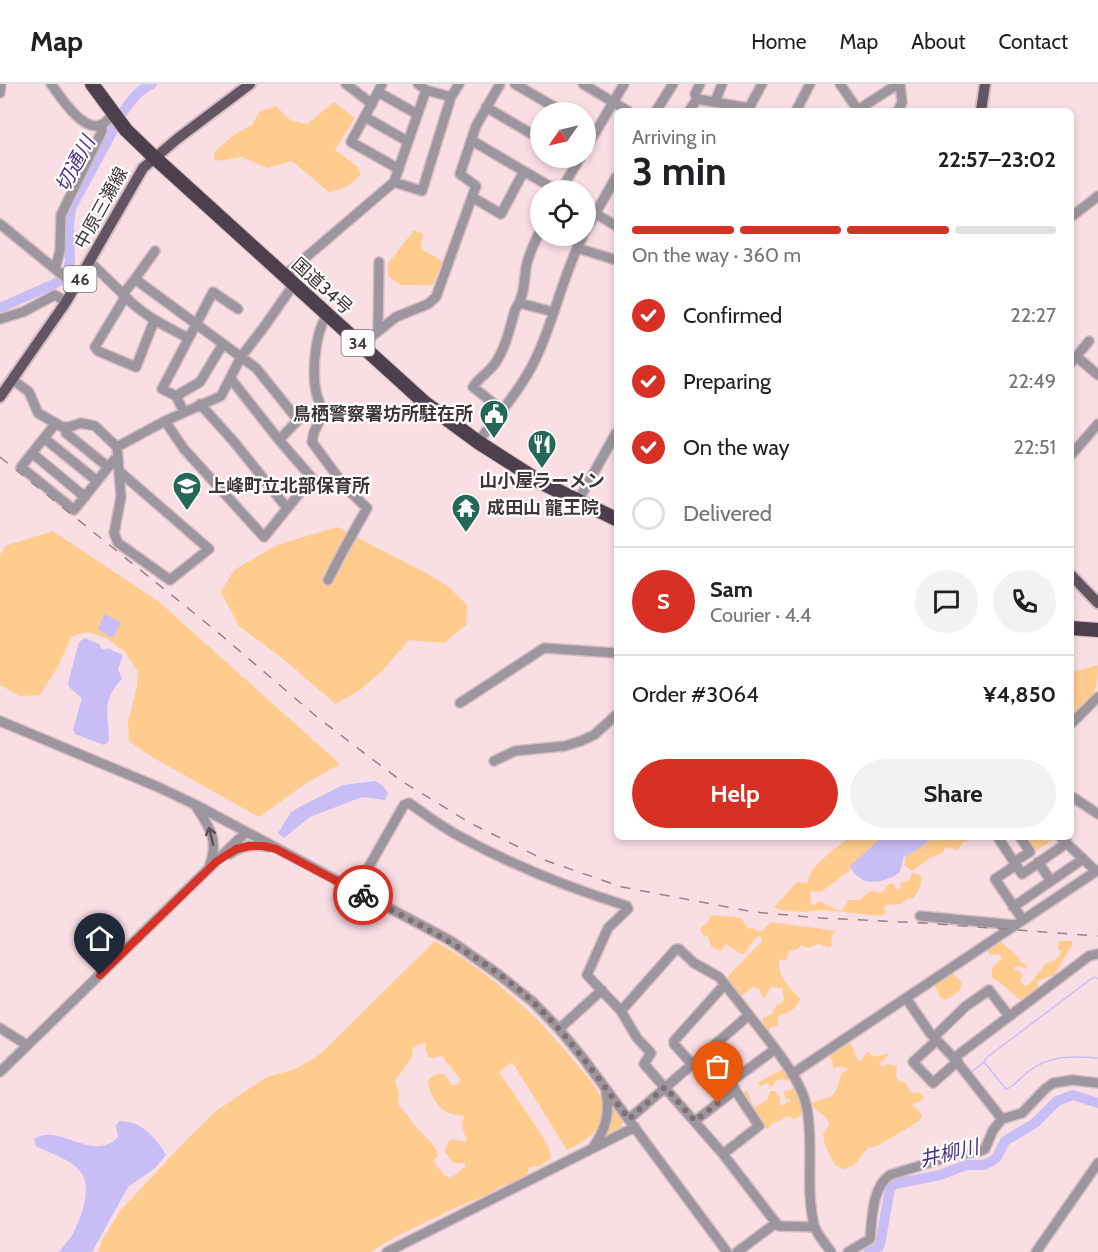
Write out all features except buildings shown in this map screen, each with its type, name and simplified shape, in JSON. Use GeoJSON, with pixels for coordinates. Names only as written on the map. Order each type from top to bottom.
{"type":"FeatureCollection","features":[{"type":"Feature","properties":{"kind":"highway","name":"国道34号"},"geometry":{"type":"LineString","coordinates":[[92,84],[126,130],[154,158],[425,403],[478,442],[542,483],[614,518]]}},
{"type":"Feature","properties":{"kind":"highway"},"geometry":{"type":"LineString","coordinates":[[1074,628],[1098,630]]}},
{"type":"Feature","properties":{"kind":"main road","name":"中原三瀬線"},"geometry":{"type":"LineString","coordinates":[[0,397],[76,286],[143,168],[177,139],[250,84]]}},
{"type":"Feature","properties":{"kind":"main road"},"geometry":{"type":"LineString","coordinates":[[981,108],[985,84]]}},
{"type":"Feature","properties":{"kind":"main road"},"geometry":{"type":"LineString","coordinates":[[1074,578],[1098,603]]}},
{"type":"Feature","properties":{"kind":"street"},"geometry":{"type":"LineString","coordinates":[[0,93],[1,84]]}},
{"type":"Feature","properties":{"kind":"street"},"geometry":{"type":"LineString","coordinates":[[51,84],[83,122],[96,126],[102,125],[114,114]]}},
{"type":"Feature","properties":{"kind":"street"},"geometry":{"type":"LineString","coordinates":[[346,84],[372,104]]}},
{"type":"Feature","properties":{"kind":"street"},"geometry":{"type":"LineString","coordinates":[[394,182],[422,191],[451,97],[459,84]]}},
{"type":"Feature","properties":{"kind":"street"},"geometry":{"type":"LineString","coordinates":[[361,345],[396,317],[428,304],[436,297],[477,186],[460,174],[476,126],[500,84]]}},
{"type":"Feature","properties":{"kind":"street"},"geometry":{"type":"LineString","coordinates":[[515,84],[546,102]]}},
{"type":"Feature","properties":{"kind":"street"},"geometry":{"type":"LineString","coordinates":[[583,84],[623,108]]}},
{"type":"Feature","properties":{"kind":"street"},"geometry":{"type":"LineString","coordinates":[[596,132],[624,84]]}},
{"type":"Feature","properties":{"kind":"street"},"geometry":{"type":"LineString","coordinates":[[658,108],[673,84]]}},
{"type":"Feature","properties":{"kind":"street"},"geometry":{"type":"LineString","coordinates":[[697,99],[695,94],[700,84]]}},
{"type":"Feature","properties":{"kind":"street"},"geometry":{"type":"LineString","coordinates":[[715,102],[722,84]]}},
{"type":"Feature","properties":{"kind":"street"},"geometry":{"type":"LineString","coordinates":[[697,99],[749,108],[762,84]]}},
{"type":"Feature","properties":{"kind":"street"},"geometry":{"type":"LineString","coordinates":[[798,108],[810,84]]}},
{"type":"Feature","properties":{"kind":"street"},"geometry":{"type":"LineString","coordinates":[[840,84],[856,108]]}},
{"type":"Feature","properties":{"kind":"street"},"geometry":{"type":"LineString","coordinates":[[860,108],[899,84],[902,102],[899,108]]}},
{"type":"Feature","properties":{"kind":"street"},"geometry":{"type":"LineString","coordinates":[[117,447],[165,421],[221,396],[241,357],[264,327],[289,280],[369,201],[394,182],[417,114],[422,87],[451,97]]}},
{"type":"Feature","properties":{"kind":"street"},"geometry":{"type":"LineString","coordinates":[[399,169],[351,142],[380,88],[417,114]]}},
{"type":"Feature","properties":{"kind":"street"},"geometry":{"type":"LineString","coordinates":[[691,108],[697,99]]}},
{"type":"Feature","properties":{"kind":"street"},"geometry":{"type":"LineString","coordinates":[[486,107],[530,133]]}},
{"type":"Feature","properties":{"kind":"street"},"geometry":{"type":"LineString","coordinates":[[365,117],[407,141]]}},
{"type":"Feature","properties":{"kind":"street"},"geometry":{"type":"LineString","coordinates":[[55,269],[60,251],[61,215],[102,131],[102,125]]}},
{"type":"Feature","properties":{"kind":"street"},"geometry":{"type":"LineString","coordinates":[[471,140],[541,180]]}},
{"type":"Feature","properties":{"kind":"street"},"geometry":{"type":"LineString","coordinates":[[472,197],[501,214],[524,171]]}},
{"type":"Feature","properties":{"kind":"street"},"geometry":{"type":"LineString","coordinates":[[596,211],[614,180]]}},
{"type":"Feature","properties":{"kind":"street"},"geometry":{"type":"LineString","coordinates":[[1074,215],[1098,196]]}},
{"type":"Feature","properties":{"kind":"street"},"geometry":{"type":"LineString","coordinates":[[596,214],[614,225]]}},
{"type":"Feature","properties":{"kind":"street"},"geometry":{"type":"LineString","coordinates":[[0,224],[76,286]]}},
{"type":"Feature","properties":{"kind":"street"},"geometry":{"type":"LineString","coordinates":[[502,410],[473,387],[498,360],[526,284],[526,267],[534,246]]}},
{"type":"Feature","properties":{"kind":"street"},"geometry":{"type":"LineString","coordinates":[[478,442],[535,360],[577,248],[614,259]]}},
{"type":"Feature","properties":{"kind":"street"},"geometry":{"type":"LineString","coordinates":[[154,251],[123,294],[124,298],[95,347],[98,351],[136,368],[154,321]]}},
{"type":"Feature","properties":{"kind":"street"},"geometry":{"type":"LineString","coordinates":[[90,262],[135,307],[154,321],[188,338]]}},
{"type":"Feature","properties":{"kind":"street"},"geometry":{"type":"LineString","coordinates":[[378,331],[380,319],[379,262]]}},
{"type":"Feature","properties":{"kind":"street"},"geometry":{"type":"LineString","coordinates":[[135,279],[256,368],[298,420],[279,440]]}},
{"type":"Feature","properties":{"kind":"street"},"geometry":{"type":"LineString","coordinates":[[184,412],[176,396],[162,389],[188,338],[213,292],[238,309]]}},
{"type":"Feature","properties":{"kind":"street"},"geometry":{"type":"LineString","coordinates":[[0,319],[23,312],[55,295],[66,302]]}},
{"type":"Feature","properties":{"kind":"street"},"geometry":{"type":"LineString","coordinates":[[519,303],[554,312]]}},
{"type":"Feature","properties":{"kind":"street"},"geometry":{"type":"LineString","coordinates":[[328,315],[324,319],[319,336],[314,377],[323,414],[312,442],[345,488],[367,508],[328,580]]}},
{"type":"Feature","properties":{"kind":"street"},"geometry":{"type":"LineString","coordinates":[[1089,341],[1074,360],[1098,375]]}},
{"type":"Feature","properties":{"kind":"street"},"geometry":{"type":"LineString","coordinates":[[176,396],[200,382],[223,344]]}},
{"type":"Feature","properties":{"kind":"street"},"geometry":{"type":"LineString","coordinates":[[165,421],[184,449],[264,537],[312,478],[231,379]]}},
{"type":"Feature","properties":{"kind":"street"},"geometry":{"type":"LineString","coordinates":[[13,380],[28,392],[38,413],[66,428],[81,423],[89,424],[117,447],[121,497],[113,528],[118,543],[170,580],[209,549],[119,471]]}},
{"type":"Feature","properties":{"kind":"street"},"geometry":{"type":"LineString","coordinates":[[200,404],[235,443],[287,508]]}},
{"type":"Feature","properties":{"kind":"street"},"geometry":{"type":"LineString","coordinates":[[56,423],[21,467],[75,510],[108,467],[118,458]]}},
{"type":"Feature","properties":{"kind":"street"},"geometry":{"type":"LineString","coordinates":[[1074,452],[1098,424]]}},
{"type":"Feature","properties":{"kind":"street"},"geometry":{"type":"LineString","coordinates":[[66,428],[66,433],[108,467]]}},
{"type":"Feature","properties":{"kind":"street"},"geometry":{"type":"LineString","coordinates":[[578,501],[614,437]]}},
{"type":"Feature","properties":{"kind":"street"},"geometry":{"type":"LineString","coordinates":[[44,438],[97,481]]}},
{"type":"Feature","properties":{"kind":"street"},"geometry":{"type":"LineString","coordinates":[[32,453],[85,497]]}},
{"type":"Feature","properties":{"kind":"street"},"geometry":{"type":"LineString","coordinates":[[460,703],[544,648],[614,653]]}},
{"type":"Feature","properties":{"kind":"street"},"geometry":{"type":"LineString","coordinates":[[1074,721],[1098,697]]}},
{"type":"Feature","properties":{"kind":"street"},"geometry":{"type":"LineString","coordinates":[[494,761],[515,751],[565,746],[581,741],[594,735],[614,717]]}},
{"type":"Feature","properties":{"kind":"street"},"geometry":{"type":"LineString","coordinates":[[0,721],[196,805],[451,941],[498,974],[532,1002],[559,1029],[727,1252]]}},
{"type":"Feature","properties":{"kind":"street"},"geometry":{"type":"LineString","coordinates":[[1074,798],[1098,814]]}},
{"type":"Feature","properties":{"kind":"street"},"geometry":{"type":"LineString","coordinates":[[355,891],[404,805],[409,803],[459,836],[512,862],[585,893],[629,907],[608,928],[587,975],[621,1011],[637,1038],[651,1053],[644,1064],[723,1154],[776,1224],[814,1227]]}},
{"type":"Feature","properties":{"kind":"street"},"geometry":{"type":"LineString","coordinates":[[196,805],[213,836],[212,866]]}},
{"type":"Feature","properties":{"kind":"street"},"geometry":{"type":"LineString","coordinates":[[0,1072],[246,832]]}},
{"type":"Feature","properties":{"kind":"street"},"geometry":{"type":"LineString","coordinates":[[792,1074],[1097,870],[1063,840],[1022,874],[1000,840]]}},
{"type":"Feature","properties":{"kind":"street"},"geometry":{"type":"LineString","coordinates":[[1019,923],[995,879],[1030,852],[1022,840]]}},
{"type":"Feature","properties":{"kind":"street"},"geometry":{"type":"LineString","coordinates":[[212,866],[236,849],[250,846],[276,849]]}},
{"type":"Feature","properties":{"kind":"street"},"geometry":{"type":"LineString","coordinates":[[1012,907],[1083,859]]}},
{"type":"Feature","properties":{"kind":"street"},"geometry":{"type":"LineString","coordinates":[[1038,862],[1051,880]]}},
{"type":"Feature","properties":{"kind":"street"},"geometry":{"type":"LineString","coordinates":[[920,916],[1019,923]]}},
{"type":"Feature","properties":{"kind":"street"},"geometry":{"type":"LineString","coordinates":[[621,1011],[676,949],[679,949],[694,963],[719,977],[792,1074],[804,1096],[808,1110],[814,1227],[831,1252]]}},
{"type":"Feature","properties":{"kind":"street"},"geometry":{"type":"LineString","coordinates":[[1009,1016],[989,990],[966,1006],[914,1062],[933,1083],[956,1060],[1009,1016],[1089,956],[1098,954]]}},
{"type":"Feature","properties":{"kind":"street"},"geometry":{"type":"LineString","coordinates":[[691,1063],[674,1044],[674,1041],[725,984]]}},
{"type":"Feature","properties":{"kind":"street"},"geometry":{"type":"LineString","coordinates":[[559,1029],[602,990]]}},
{"type":"Feature","properties":{"kind":"street"},"geometry":{"type":"LineString","coordinates":[[906,998],[935,1039],[956,1060],[1002,1119]]}},
{"type":"Feature","properties":{"kind":"street"},"geometry":{"type":"LineString","coordinates":[[387,1252],[594,1146],[632,1123],[691,1063],[749,1015]]}},
{"type":"Feature","properties":{"kind":"street"},"geometry":{"type":"LineString","coordinates":[[0,1028],[27,1045]]}},
{"type":"Feature","properties":{"kind":"street"},"geometry":{"type":"LineString","coordinates":[[723,1154],[759,1126],[735,1090],[732,1081],[774,1050]]}},
{"type":"Feature","properties":{"kind":"street"},"geometry":{"type":"LineString","coordinates":[[848,1252],[870,1239],[877,1191],[883,1179],[954,1155],[985,1149],[993,1130],[1002,1119],[1022,1113],[1053,1083],[1073,1080],[1098,1083]]}},
{"type":"Feature","properties":{"kind":"street"},"geometry":{"type":"LineString","coordinates":[[594,1146],[607,1120],[605,1088]]}},
{"type":"Feature","properties":{"kind":"street"},"geometry":{"type":"LineString","coordinates":[[695,1121],[735,1090]]}},
{"type":"Feature","properties":{"kind":"street"},"geometry":{"type":"LineString","coordinates":[[1036,1252],[1098,1162]]}},
{"type":"Feature","properties":{"kind":"street"},"geometry":{"type":"LineString","coordinates":[[737,1252],[776,1224]]}},
{"type":"Feature","properties":{"kind":"shaded area"},"geometry":{"type":"Polygon","coordinates":[[[334,102],[355,118],[335,150],[358,167],[361,175],[345,188],[329,192],[292,161],[267,168],[242,157],[215,161],[214,153],[232,136],[252,125],[260,111],[276,106],[290,120],[307,124],[334,102]]]}},
{"type":"Feature","properties":{"kind":"shaded area"},"geometry":{"type":"Polygon","coordinates":[[[414,230],[423,234],[421,249],[443,261],[433,285],[401,285],[389,277],[387,265],[414,230]]]}},
{"type":"Feature","properties":{"kind":"shaded area"},"geometry":{"type":"Polygon","coordinates":[[[337,527],[428,574],[450,588],[467,605],[466,625],[444,643],[409,640],[382,671],[361,689],[336,704],[282,658],[239,626],[221,592],[234,570],[277,545],[337,527]]]}},
{"type":"Feature","properties":{"kind":"shaded area"},"geometry":{"type":"Polygon","coordinates":[[[53,531],[158,601],[340,764],[305,784],[259,817],[152,757],[129,741],[128,721],[137,687],[138,672],[125,652],[108,639],[89,632],[72,636],[57,668],[40,695],[20,696],[0,685],[0,556],[5,546],[53,531]]]}},
{"type":"Feature","properties":{"kind":"shaded area"},"geometry":{"type":"Polygon","coordinates":[[[104,614],[121,622],[114,637],[109,637],[98,629],[104,614]]]}},
{"type":"Feature","properties":{"kind":"shaded area"},"geometry":{"type":"Polygon","coordinates":[[[85,638],[101,645],[100,648],[106,650],[107,648],[123,655],[118,669],[122,679],[108,701],[109,741],[104,745],[75,734],[73,730],[82,698],[69,687],[68,683],[79,642],[85,638]]]}},
{"type":"Feature","properties":{"kind":"shaded area"},"geometry":{"type":"Polygon","coordinates":[[[1098,665],[1095,690],[1074,714],[1074,670],[1098,665]]]}},
{"type":"Feature","properties":{"kind":"shaded area"},"geometry":{"type":"Polygon","coordinates":[[[375,781],[388,793],[385,800],[362,797],[310,817],[284,838],[278,833],[291,812],[305,804],[343,785],[375,781]]]}},
{"type":"Feature","properties":{"kind":"shaded area"},"geometry":{"type":"Polygon","coordinates":[[[845,840],[890,840],[821,892],[810,891],[811,904],[814,905],[819,901],[837,910],[842,910],[849,900],[860,900],[870,891],[880,893],[892,883],[896,889],[900,890],[901,882],[909,881],[912,873],[921,875],[920,887],[913,898],[901,904],[886,905],[884,909],[887,912],[880,916],[825,910],[801,912],[780,910],[774,907],[797,882],[807,883],[814,869],[845,840]]]}},
{"type":"Feature","properties":{"kind":"shaded area"},"geometry":{"type":"Polygon","coordinates":[[[879,840],[929,840],[904,857],[900,871],[887,879],[876,882],[866,881],[857,876],[850,866],[879,840]]]}},
{"type":"Feature","properties":{"kind":"shaded area"},"geometry":{"type":"Polygon","coordinates":[[[925,840],[969,840],[964,841],[958,850],[946,847],[942,853],[930,858],[912,871],[904,865],[907,852],[925,840]]]}},
{"type":"Feature","properties":{"kind":"shaded area"},"geometry":{"type":"Polygon","coordinates":[[[1024,840],[1052,840],[1033,853],[1024,840]]]}},
{"type":"Feature","properties":{"kind":"shaded area"},"geometry":{"type":"Polygon","coordinates":[[[714,915],[741,918],[748,929],[753,928],[757,931],[762,931],[771,922],[836,931],[831,937],[832,946],[819,944],[808,948],[801,945],[798,949],[790,951],[785,961],[782,959],[779,961],[780,972],[800,999],[792,1010],[778,1016],[778,1025],[770,1028],[768,1032],[762,1028],[763,1018],[773,1013],[776,1005],[781,1004],[784,999],[782,988],[771,987],[764,998],[759,989],[753,987],[740,997],[728,978],[762,941],[762,938],[758,936],[745,953],[741,954],[726,944],[721,951],[716,949],[710,944],[708,936],[703,935],[700,929],[714,915]]]}},
{"type":"Feature","properties":{"kind":"shaded area"},"geometry":{"type":"Polygon","coordinates":[[[999,940],[1027,967],[1025,969],[1020,966],[1014,967],[1015,971],[1019,970],[1023,976],[1020,981],[1025,985],[1029,985],[1046,963],[1059,957],[1061,952],[1058,949],[1059,941],[1072,941],[1072,945],[1054,975],[1038,981],[1037,992],[1020,1000],[992,977],[993,967],[1002,958],[1000,955],[989,954],[986,948],[999,940]]]}},
{"type":"Feature","properties":{"kind":"shaded area"},"geometry":{"type":"Polygon","coordinates":[[[435,941],[474,966],[510,994],[543,1026],[596,1088],[601,1098],[602,1117],[600,1124],[589,1137],[567,1150],[512,1062],[499,1072],[539,1131],[549,1148],[551,1158],[540,1166],[529,1167],[527,1175],[401,1234],[370,1252],[98,1252],[102,1240],[120,1211],[216,1111],[267,1077],[295,1069],[319,1055],[435,941]],[[426,1042],[412,1047],[413,1055],[395,1081],[399,1093],[398,1105],[435,1147],[438,1155],[433,1161],[444,1175],[451,1178],[465,1167],[465,1163],[453,1163],[445,1152],[446,1146],[451,1139],[467,1142],[462,1126],[464,1116],[451,1114],[441,1108],[432,1095],[428,1081],[439,1074],[444,1074],[452,1085],[457,1085],[460,1079],[442,1056],[429,1057],[425,1048],[426,1042]]]}},
{"type":"Feature","properties":{"kind":"shaded area"},"geometry":{"type":"Polygon","coordinates":[[[952,972],[961,982],[962,987],[953,996],[944,1000],[940,997],[933,982],[952,972]]]}},
{"type":"Feature","properties":{"kind":"shaded area"},"geometry":{"type":"Polygon","coordinates":[[[850,1042],[858,1060],[861,1061],[867,1052],[876,1057],[889,1055],[879,1064],[882,1067],[887,1064],[897,1066],[896,1076],[899,1081],[905,1082],[912,1093],[919,1092],[924,1098],[920,1102],[913,1103],[922,1117],[918,1122],[877,1146],[868,1148],[853,1166],[843,1169],[835,1165],[825,1146],[823,1134],[830,1124],[811,1103],[830,1097],[835,1092],[841,1075],[847,1071],[847,1068],[840,1066],[833,1069],[829,1055],[841,1045],[850,1042]]]}},
{"type":"Feature","properties":{"kind":"shaded area"},"geometry":{"type":"Polygon","coordinates":[[[783,1069],[789,1081],[782,1079],[775,1081],[773,1086],[767,1083],[761,1086],[757,1083],[783,1069]]]}},
{"type":"Feature","properties":{"kind":"shaded area"},"geometry":{"type":"Polygon","coordinates":[[[793,1087],[802,1101],[805,1113],[795,1119],[787,1116],[767,1129],[762,1127],[741,1095],[747,1090],[754,1108],[768,1099],[770,1091],[775,1091],[780,1098],[780,1105],[783,1105],[791,1100],[786,1099],[783,1091],[792,1090],[793,1087]]]}},
{"type":"Feature","properties":{"kind":"shaded area"},"geometry":{"type":"Polygon","coordinates":[[[611,1102],[623,1120],[621,1128],[604,1137],[611,1102]]]}},
{"type":"Feature","properties":{"kind":"shaded area"},"geometry":{"type":"Polygon","coordinates":[[[119,1121],[134,1123],[147,1131],[166,1155],[155,1168],[128,1187],[92,1252],[59,1252],[72,1235],[81,1216],[86,1192],[84,1177],[65,1159],[36,1146],[34,1139],[44,1135],[54,1135],[87,1145],[108,1144],[118,1137],[116,1126],[119,1121]]]}},
{"type":"Feature","properties":{"kind":"waterway","name":"切通川"},"geometry":{"type":"LineString","coordinates":[[0,308],[56,283],[67,274],[70,262],[71,208],[123,112],[139,92],[152,84]]}},
{"type":"Feature","properties":{"kind":"waterway"},"geometry":{"type":"LineString","coordinates":[[985,1061],[1091,979],[1095,977],[1098,979]]}},
{"type":"Feature","properties":{"kind":"waterway"},"geometry":{"type":"LineString","coordinates":[[971,1072],[984,1062],[1006,1089],[1029,1071],[1053,1059],[1098,1058]]}},
{"type":"Feature","properties":{"kind":"waterway","name":"井柳川"},"geometry":{"type":"LineString","coordinates":[[868,1252],[880,1245],[890,1188],[895,1184],[940,1175],[966,1165],[984,1165],[992,1161],[997,1157],[1005,1141],[1035,1123],[1057,1101],[1073,1095],[1098,1103]]}},
{"type":"Feature","properties":{"kind":"railway"},"geometry":{"type":"LineString","coordinates":[[0,457],[215,630],[317,717],[403,782],[472,824],[547,861],[622,887],[754,912],[1098,936]]}},
{"type":"Feature","properties":{"kind":"way so far"},"geometry":{"type":"LineString","coordinates":[[363,895],[451,941],[498,974],[532,1002],[559,1029],[629,1119],[665,1087],[695,1121],[718,1103]]}},
{"type":"Feature","properties":{"kind":"place","name":"鳥栖警察署坊所駐在所"},"geometry":{"type":"Point","coordinates":[494,440]}},
{"type":"Feature","properties":{"kind":"place","name":"山小屋ラーメン"},"geometry":{"type":"Point","coordinates":[542,470]}},
{"type":"Feature","properties":{"kind":"place","name":"上峰町立北部保育所"},"geometry":{"type":"Point","coordinates":[187,512]}},
{"type":"Feature","properties":{"kind":"place","name":"成田山 龍王院"},"geometry":{"type":"Point","coordinates":[466,534]}},
{"type":"Feature","properties":{"kind":"route"},"geometry":{"type":"LineString","coordinates":[[100,975],[208,869],[236,849],[264,846],[276,849],[363,895]]}}]}
